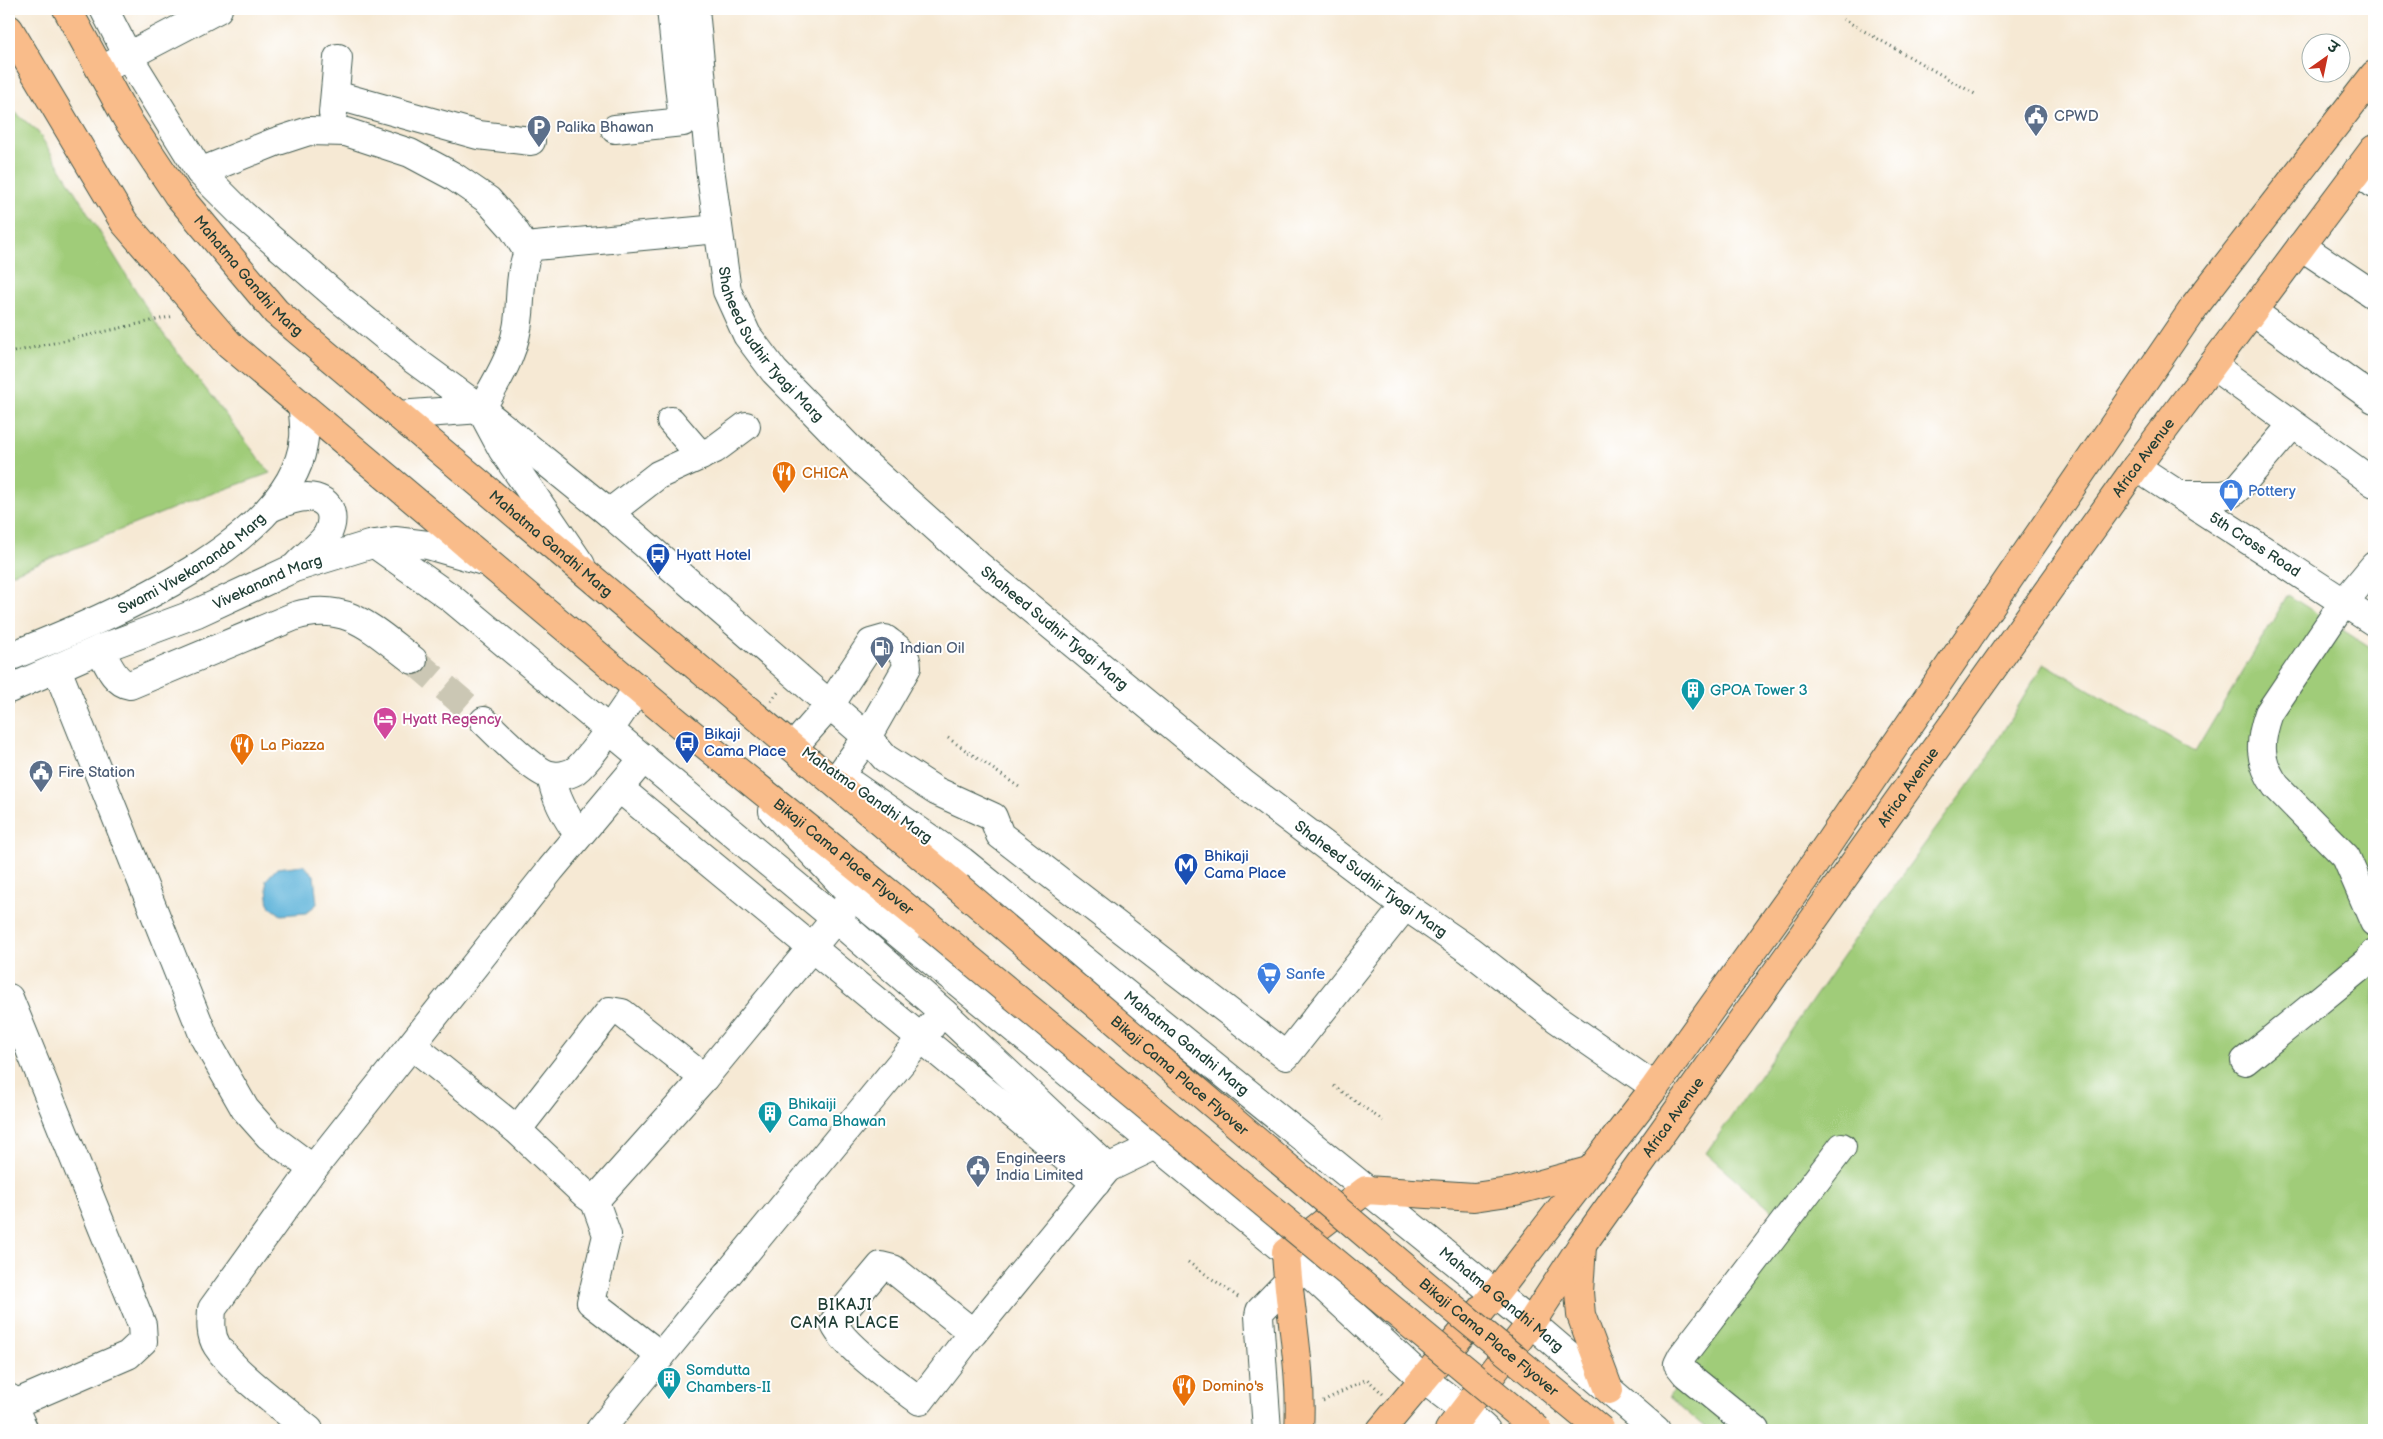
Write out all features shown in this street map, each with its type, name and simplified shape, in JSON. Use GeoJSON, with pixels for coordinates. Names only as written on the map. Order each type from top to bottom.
{"type":"FeatureCollection","features":[{"type":"Feature","properties":{"kind":"main road","name":"Mahatma Gandhi Marg"},"geometry":{"type":"LineString","coordinates":[[67,9],[127,119],[176,194],[276,312],[760,720]]}},
{"type":"Feature","properties":{"kind":"main road"},"geometry":{"type":"LineString","coordinates":[[9,29],[124,222],[229,344],[727,762]]}},
{"type":"Feature","properties":{"kind":"main road","name":"Africa Avenue"},"geometry":{"type":"LineString","coordinates":[[1423,1379],[1495,1294],[1655,1087],[1804,878],[2195,306],[2374,75]]}},
{"type":"Feature","properties":{"kind":"main road","name":"Africa Avenue"},"geometry":{"type":"LineString","coordinates":[[1456,1420],[1531,1323],[1582,1245],[2136,467],[2301,246],[2365,178],[2374,149]]}},
{"type":"Feature","properties":{"kind":"main road","name":"Bikaji Cama Place Flyover"},"geometry":{"type":"LineString","coordinates":[[760,720],[1428,1287],[1601,1430]]}},
{"type":"Feature","properties":{"kind":"main road","name":"Bikaji Cama Place Flyover"},"geometry":{"type":"LineString","coordinates":[[727,762],[928,925],[1538,1430]]}},
{"type":"Feature","properties":{"kind":"main road"},"geometry":{"type":"LineString","coordinates":[[1299,1430],[1298,1355],[1287,1283],[1286,1252],[1366,1190],[1474,1196],[1515,1191],[1592,1170]]}},
{"type":"Feature","properties":{"kind":"main road"},"geometry":{"type":"LineString","coordinates":[[1582,1245],[1578,1292],[1581,1316],[1609,1390]]}},
{"type":"Feature","properties":{"kind":"main road"},"geometry":{"type":"LineString","coordinates":[[1381,1430],[1423,1379]]}},
{"type":"Feature","properties":{"kind":"street"},"geometry":{"type":"LineString","coordinates":[[104,9],[128,56],[200,172],[242,214],[343,302],[414,360],[481,409],[609,513],[868,737],[886,758],[936,791],[994,817],[1000,835],[1286,1056],[1405,906]]}},
{"type":"Feature","properties":{"kind":"street"},"geometry":{"type":"LineString","coordinates":[[101,70],[218,9]]}},
{"type":"Feature","properties":{"kind":"street"},"geometry":{"type":"LineString","coordinates":[[615,129],[694,121],[671,9]]}},
{"type":"Feature","properties":{"kind":"street","name":"Shaheed Sudhir Tyagi Marg"},"geometry":{"type":"LineString","coordinates":[[695,9],[694,121],[718,229],[727,291],[747,335],[774,371],[862,461],[978,565],[1245,785],[1405,906],[1469,950],[1557,1018],[1655,1087]]}},
{"type":"Feature","properties":{"kind":"street"},"geometry":{"type":"LineString","coordinates":[[332,132],[338,58]]}},
{"type":"Feature","properties":{"kind":"street"},"geometry":{"type":"LineString","coordinates":[[335,95],[478,135],[531,141]]}},
{"type":"Feature","properties":{"kind":"street"},"geometry":{"type":"LineString","coordinates":[[200,172],[275,142],[309,131],[346,132],[410,153],[453,176],[488,200],[512,227],[528,252]]}},
{"type":"Feature","properties":{"kind":"street"},"geometry":{"type":"LineString","coordinates":[[481,409],[514,347],[518,327],[524,262],[528,252],[535,246],[718,229]]}},
{"type":"Feature","properties":{"kind":"street"},"geometry":{"type":"LineString","coordinates":[[2301,246],[2374,295]]}},
{"type":"Feature","properties":{"kind":"street"},"geometry":{"type":"LineString","coordinates":[[2252,311],[2374,399]]}},
{"type":"Feature","properties":{"kind":"street"},"geometry":{"type":"LineString","coordinates":[[2212,365],[2374,483]]}},
{"type":"Feature","properties":{"kind":"street","name":"Swami Vivekananda Marg"},"geometry":{"type":"LineString","coordinates":[[9,656],[168,587],[238,540],[270,508],[288,482],[304,439],[303,408]]}},
{"type":"Feature","properties":{"kind":"street"},"geometry":{"type":"LineString","coordinates":[[398,415],[481,409]]}},
{"type":"Feature","properties":{"kind":"street"},"geometry":{"type":"LineString","coordinates":[[481,409],[502,449],[587,574]]}},
{"type":"Feature","properties":{"kind":"street"},"geometry":{"type":"LineString","coordinates":[[671,421],[702,456]]}},
{"type":"Feature","properties":{"kind":"street"},"geometry":{"type":"LineString","coordinates":[[2180,495],[2222,495],[2232,493],[2292,424]]}},
{"type":"Feature","properties":{"kind":"street"},"geometry":{"type":"LineString","coordinates":[[609,513],[658,475],[715,450],[746,426]]}},
{"type":"Feature","properties":{"kind":"street","name":"5th Cross Road"},"geometry":{"type":"LineString","coordinates":[[2136,467],[2374,622]]}},
{"type":"Feature","properties":{"kind":"street"},"geometry":{"type":"LineString","coordinates":[[270,508],[292,499],[314,498],[330,509],[333,519],[326,536],[294,568]]}},
{"type":"Feature","properties":{"kind":"street","name":"Vivekanand Marg"},"geometry":{"type":"LineString","coordinates":[[57,669],[100,649],[197,613],[294,568],[375,544],[395,541],[428,545],[487,562]]}},
{"type":"Feature","properties":{"kind":"street"},"geometry":{"type":"LineString","coordinates":[[375,544],[451,598],[836,919],[943,1012],[1102,1175]]}},
{"type":"Feature","properties":{"kind":"street"},"geometry":{"type":"LineString","coordinates":[[2374,566],[2344,602],[2269,713],[2263,732],[2261,750],[2266,773],[2276,786],[2340,848],[2346,857],[2374,922]]}},
{"type":"Feature","properties":{"kind":"street"},"geometry":{"type":"LineString","coordinates":[[100,649],[113,673],[120,681],[130,684],[295,616],[320,610],[338,612],[360,622],[413,660]]}},
{"type":"Feature","properties":{"kind":"street"},"geometry":{"type":"LineString","coordinates":[[795,745],[830,705],[870,643],[885,639],[905,655],[907,667],[868,737],[840,775]]}},
{"type":"Feature","properties":{"kind":"street"},"geometry":{"type":"LineString","coordinates":[[9,689],[57,669],[205,1039],[245,1109],[270,1136],[314,1169]]}},
{"type":"Feature","properties":{"kind":"street"},"geometry":{"type":"LineString","coordinates":[[484,721],[528,760],[551,775],[569,774],[576,770],[638,688]]}},
{"type":"Feature","properties":{"kind":"street","name":"Mahatma Gandhi Marg"},"geometry":{"type":"LineString","coordinates":[[760,720],[962,861],[1531,1323],[1656,1430]]}},
{"type":"Feature","properties":{"kind":"street"},"geometry":{"type":"LineString","coordinates":[[368,1119],[418,1049],[579,835],[644,758]]}},
{"type":"Feature","properties":{"kind":"street"},"geometry":{"type":"LineString","coordinates":[[727,762],[854,898],[1154,1146],[1286,1252],[1423,1379],[1456,1420],[1486,1430]]}},
{"type":"Feature","properties":{"kind":"street"},"geometry":{"type":"LineString","coordinates":[[551,775],[554,788],[566,817],[579,835]]}},
{"type":"Feature","properties":{"kind":"street"},"geometry":{"type":"LineString","coordinates":[[619,788],[921,1038],[1102,1175]]}},
{"type":"Feature","properties":{"kind":"street"},"geometry":{"type":"LineString","coordinates":[[418,1049],[517,1130],[586,1195],[594,1198],[600,1196],[704,1078],[854,898]]}},
{"type":"Feature","properties":{"kind":"street"},"geometry":{"type":"LineString","coordinates":[[2245,1061],[2369,960],[2374,953]]}},
{"type":"Feature","properties":{"kind":"street"},"geometry":{"type":"LineString","coordinates":[[9,998],[142,1326],[143,1341],[128,1356],[10,1401],[24,1430]]}},
{"type":"Feature","properties":{"kind":"street"},"geometry":{"type":"LineString","coordinates":[[517,1130],[610,1011],[615,1010],[622,1013],[704,1078]]}},
{"type":"Feature","properties":{"kind":"street"},"geometry":{"type":"LineString","coordinates":[[600,1430],[943,1012]]}},
{"type":"Feature","properties":{"kind":"street"},"geometry":{"type":"LineString","coordinates":[[308,1430],[234,1367],[217,1346],[210,1324],[212,1309],[314,1169],[418,1049]]}},
{"type":"Feature","properties":{"kind":"street"},"geometry":{"type":"LineString","coordinates":[[973,1333],[893,1269],[881,1266],[834,1322],[836,1330],[859,1352],[920,1401],[1102,1175],[1154,1146]]}},
{"type":"Feature","properties":{"kind":"street"},"geometry":{"type":"LineString","coordinates":[[1755,1430],[1686,1374],[1678,1364],[1682,1356],[1842,1147]]}},
{"type":"Feature","properties":{"kind":"street"},"geometry":{"type":"LineString","coordinates":[[594,1198],[607,1235],[590,1302],[661,1356]]}},
{"type":"Feature","properties":{"kind":"street"},"geometry":{"type":"LineString","coordinates":[[1267,1430],[1259,1316],[1260,1311],[1287,1283]]}},
{"type":"Feature","properties":{"kind":"path"},"geometry":{"type":"LineString","coordinates":[[1844,19],[1975,94]]}},
{"type":"Feature","properties":{"kind":"path"},"geometry":{"type":"LineString","coordinates":[[9,353],[200,310]]}},
{"type":"Feature","properties":{"kind":"path"},"geometry":{"type":"LineString","coordinates":[[948,738],[1019,787]]}},
{"type":"Feature","properties":{"kind":"path"},"geometry":{"type":"LineString","coordinates":[[1334,1086],[1383,1121]]}},
{"type":"Feature","properties":{"kind":"path"},"geometry":{"type":"LineString","coordinates":[[1188,1262],[1248,1304]]}},
{"type":"Feature","properties":{"kind":"green space"},"geometry":{"type":"Polygon","coordinates":[[[9,107],[38,132],[159,328],[270,473],[184,504],[9,575],[9,107]]]}},
{"type":"Feature","properties":{"kind":"green space"},"geometry":{"type":"Polygon","coordinates":[[[2288,595],[2374,650],[2374,1430],[1708,1430],[1669,1397],[1781,1219],[1706,1153],[1862,929],[1983,765],[2044,663],[2195,752],[2288,595]]]}},
{"type":"Feature","properties":{"kind":"water"},"geometry":{"type":"Polygon","coordinates":[[[303,865],[314,875],[317,904],[306,913],[281,915],[269,906],[266,880],[277,868],[303,865]]]}},
{"type":"Feature","properties":{"kind":"tunnel"},"geometry":{"type":"LineString","coordinates":[[413,660],[484,721]]}},
{"type":"Feature","properties":{"kind":"place","name":"CPWD"},"geometry":{"type":"Point","coordinates":[2036,137]}},
{"type":"Feature","properties":{"kind":"place","name":"Palika Bhawan"},"geometry":{"type":"Point","coordinates":[539,148]}},
{"type":"Feature","properties":{"kind":"place","name":"CHICA"},"geometry":{"type":"Point","coordinates":[784,494]}},
{"type":"Feature","properties":{"kind":"place","name":"Pottery"},"geometry":{"type":"Point","coordinates":[2231,512]}},
{"type":"Feature","properties":{"kind":"place","name":"Hyatt Hotel"},"geometry":{"type":"Point","coordinates":[658,576]}},
{"type":"Feature","properties":{"kind":"place","name":"Indian Oil"},"geometry":{"type":"Point","coordinates":[882,669]}},
{"type":"Feature","properties":{"kind":"place","name":"GPOA Tower 3"},"geometry":{"type":"Point","coordinates":[1693,711]}},
{"type":"Feature","properties":{"kind":"place","name":"Hyatt Regency"},"geometry":{"type":"Point","coordinates":[385,740]}},
{"type":"Feature","properties":{"kind":"place","name":"Bikaji Cama Place"},"geometry":{"type":"Point","coordinates":[687,764]}},
{"type":"Feature","properties":{"kind":"place","name":"La Piazza"},"geometry":{"type":"Point","coordinates":[242,766]}},
{"type":"Feature","properties":{"kind":"place","name":"Fire Station"},"geometry":{"type":"Point","coordinates":[41,793]}},
{"type":"Feature","properties":{"kind":"place","name":"Bhikaji Cama Place"},"geometry":{"type":"Point","coordinates":[1186,886]}},
{"type":"Feature","properties":{"kind":"place","name":"Sanfe"},"geometry":{"type":"Point","coordinates":[1269,995]}},
{"type":"Feature","properties":{"kind":"place","name":"Bhikaiji Cama Bhawan"},"geometry":{"type":"Point","coordinates":[770,1134]}},
{"type":"Feature","properties":{"kind":"place","name":"Engineers India Limited"},"geometry":{"type":"Point","coordinates":[978,1188]}},
{"type":"Feature","properties":{"kind":"place","name":"Somdutta Chambers-II"},"geometry":{"type":"Point","coordinates":[669,1400]}},
{"type":"Feature","properties":{"kind":"place","name":"Domino's"},"geometry":{"type":"Point","coordinates":[1184,1407]}},
{"type":"Feature","properties":{"kind":"district","name":"BIKAJI CAMA PLACE"},"geometry":{"type":"Point","coordinates":[845,1313]}}]}
